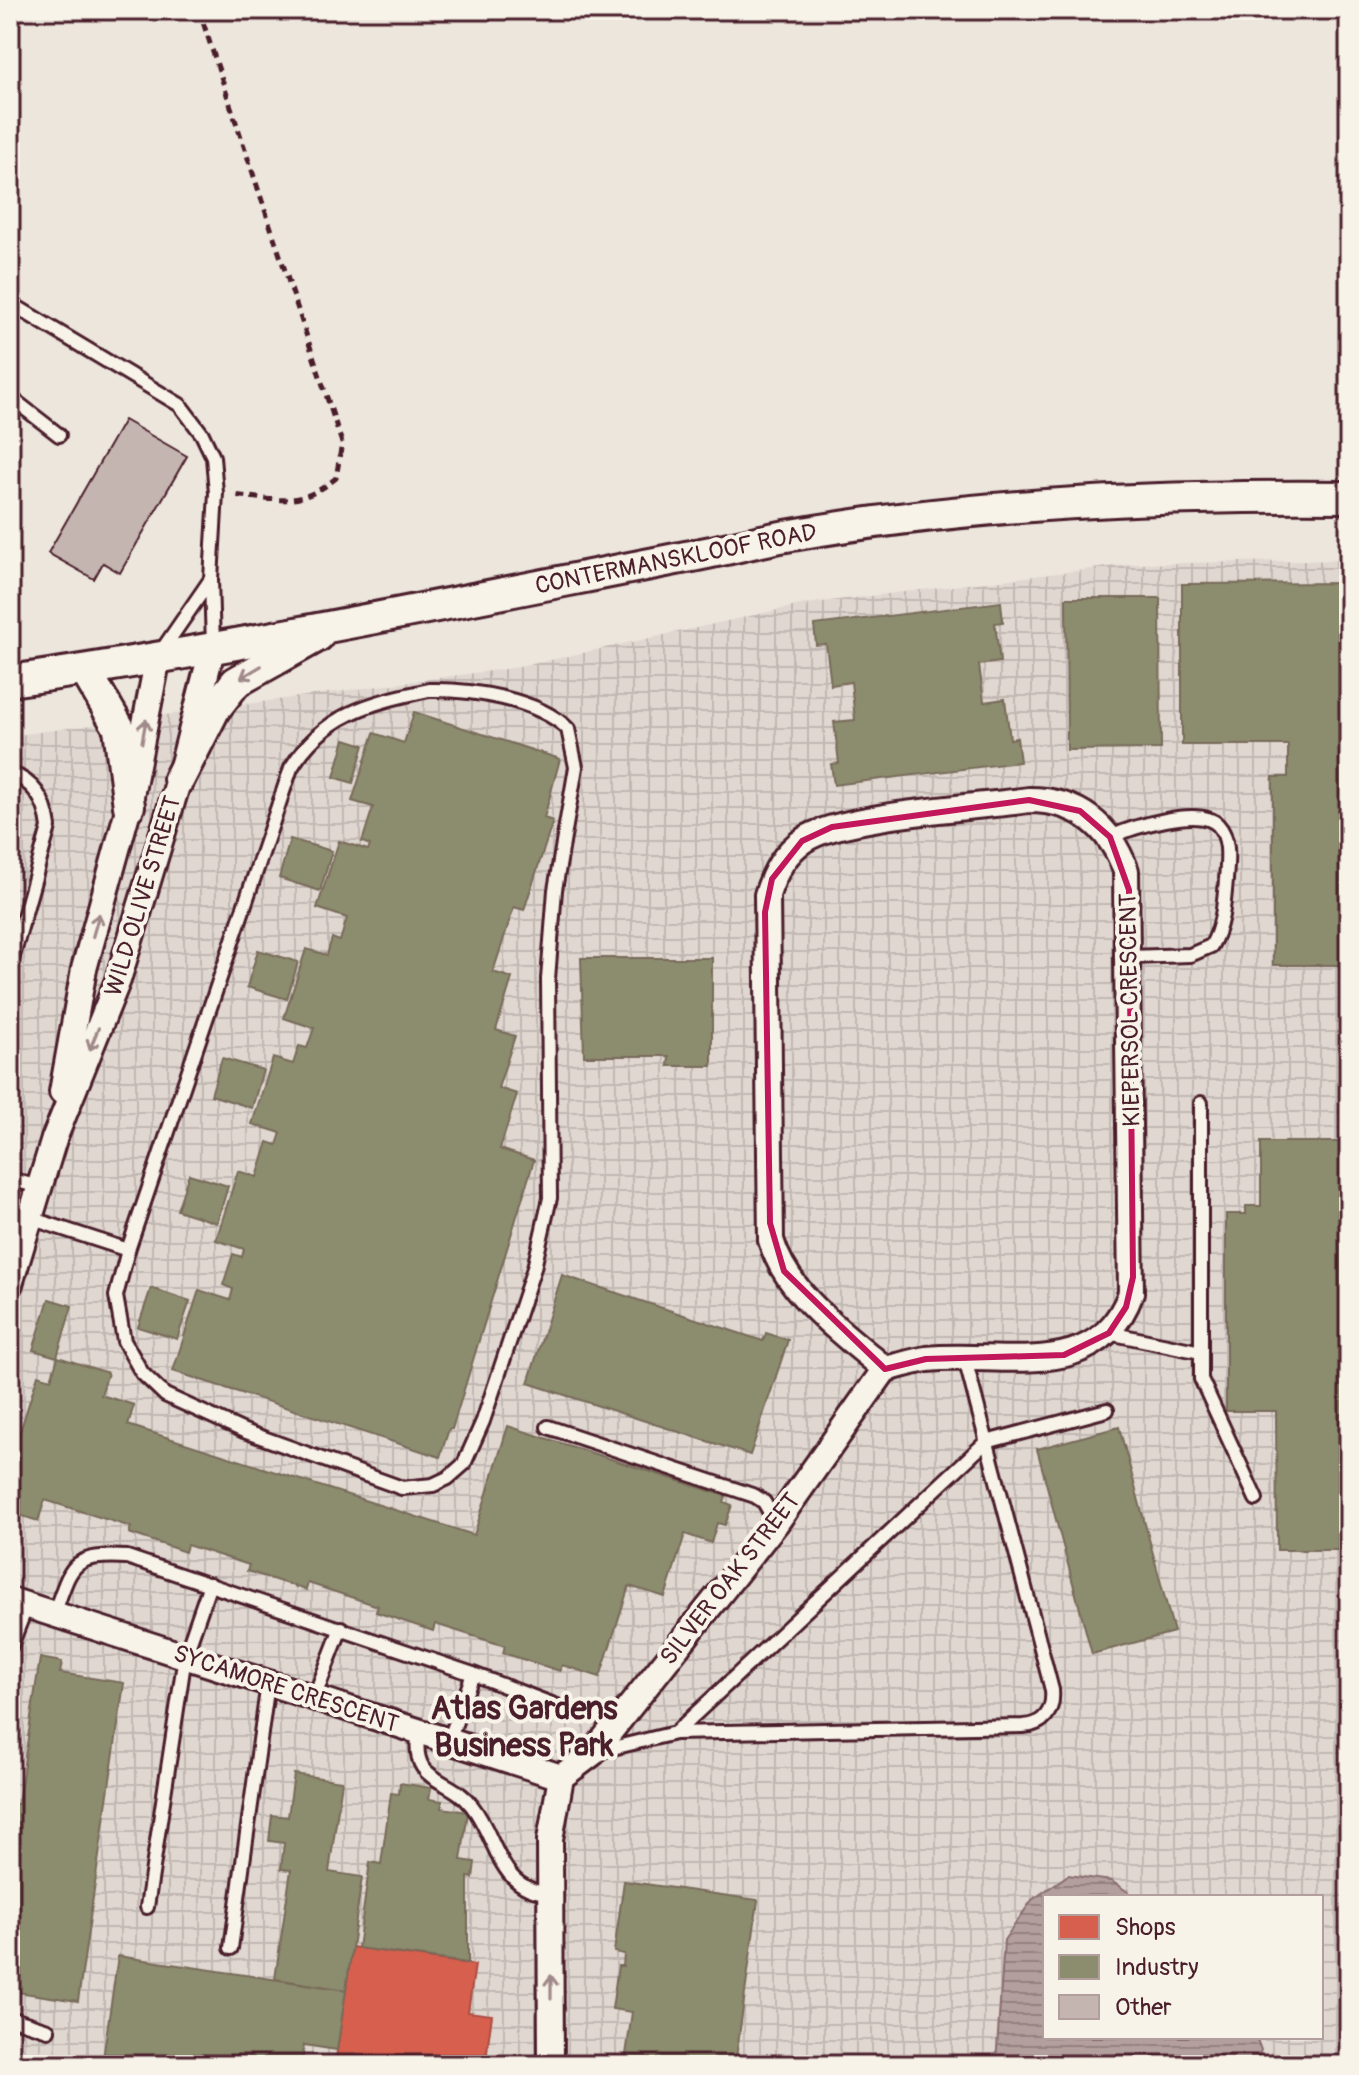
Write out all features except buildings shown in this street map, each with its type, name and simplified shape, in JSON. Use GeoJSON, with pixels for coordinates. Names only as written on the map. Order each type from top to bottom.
{"type":"FeatureCollection","features":[{"type":"Feature","properties":{"kind":"street","name":"CONTERMANSKLOOF ROAD"},"geometry":{"type":"LineString","coordinates":[[10,681],[158,657],[787,536],[913,520],[1113,502],[1241,496],[1349,497]]}},
{"type":"Feature","properties":{"kind":"street"},"geometry":{"type":"LineString","coordinates":[[85,670],[119,728],[132,794],[177,787],[214,710],[236,682],[344,622]]}},
{"type":"Feature","properties":{"kind":"street","name":"WILD OLIVE STREET"},"geometry":{"type":"LineString","coordinates":[[10,1284],[54,1139],[118,980],[177,787],[213,646]]}},
{"type":"Feature","properties":{"kind":"street","name":"WILD OLIVE STREET"},"geometry":{"type":"LineString","coordinates":[[54,1139],[84,969],[132,794],[158,657]]}},
{"type":"Feature","properties":{"kind":"street","name":"KIEPERSOL CRESCENT"},"geometry":{"type":"LineString","coordinates":[[885,1369],[793,1284],[776,1258],[771,1240],[765,912],[772,879],[796,846],[832,827],[1029,800],[1055,802],[1080,811],[1110,837],[1126,871],[1130,957],[1133,1277],[1126,1307],[1109,1333]]}},
{"type":"Feature","properties":{"kind":"street"},"geometry":{"type":"LineString","coordinates":[[885,1369],[926,1359],[1064,1355],[1080,1351],[1109,1333]]}},
{"type":"Feature","properties":{"kind":"street","name":"SILVER OAK STREET"},"geometry":{"type":"LineString","coordinates":[[561,1777],[593,1753],[776,1523],[885,1369]]}},
{"type":"Feature","properties":{"kind":"street","name":"SYCAMORE CRESCENT"},"geometry":{"type":"LineString","coordinates":[[18,1602],[561,1777]]}},
{"type":"Feature","properties":{"kind":"street"},"geometry":{"type":"LineString","coordinates":[[551,2065],[550,1840],[561,1777]]}},
{"type":"Feature","properties":{"kind":"lane"},"geometry":{"type":"LineString","coordinates":[[10,303],[180,405],[202,434],[213,457],[216,493],[211,579],[213,646]]}},
{"type":"Feature","properties":{"kind":"lane"},"geometry":{"type":"LineString","coordinates":[[10,397],[59,435]]}},
{"type":"Feature","properties":{"kind":"lane"},"geometry":{"type":"LineString","coordinates":[[158,657],[211,579]]}},
{"type":"Feature","properties":{"kind":"lane"},"geometry":{"type":"LineString","coordinates":[[429,690],[450,690],[522,703],[558,719],[568,729],[576,767],[555,890],[548,979],[550,1198],[534,1268],[483,1421],[464,1464],[433,1485],[402,1488],[244,1431],[165,1395],[142,1373],[124,1341],[116,1296],[128,1250],[275,808],[291,768],[306,744],[325,726],[351,711],[429,690]]}},
{"type":"Feature","properties":{"kind":"lane"},"geometry":{"type":"LineString","coordinates":[[10,773],[36,791],[48,814],[49,827],[10,967]]}},
{"type":"Feature","properties":{"kind":"lane"},"geometry":{"type":"LineString","coordinates":[[1110,837],[1139,824],[1205,819],[1220,827],[1226,839],[1223,914],[1211,946],[1190,955],[1130,957]]}},
{"type":"Feature","properties":{"kind":"lane"},"geometry":{"type":"LineString","coordinates":[[1201,1103],[1201,1379],[1256,1499]]}},
{"type":"Feature","properties":{"kind":"lane"},"geometry":{"type":"LineString","coordinates":[[10,1179],[39,1187]]}},
{"type":"Feature","properties":{"kind":"lane"},"geometry":{"type":"LineString","coordinates":[[30,1218],[128,1250]]}},
{"type":"Feature","properties":{"kind":"lane"},"geometry":{"type":"LineString","coordinates":[[1109,1333],[1201,1352]]}},
{"type":"Feature","properties":{"kind":"lane"},"geometry":{"type":"LineString","coordinates":[[593,1753],[675,1733],[1023,1726],[1040,1723],[1046,1717],[1051,1709],[1052,1690],[965,1359]]}},
{"type":"Feature","properties":{"kind":"lane"},"geometry":{"type":"LineString","coordinates":[[675,1733],[986,1442],[1107,1410]]}},
{"type":"Feature","properties":{"kind":"lane"},"geometry":{"type":"LineString","coordinates":[[548,1427],[755,1496],[764,1502],[776,1523]]}},
{"type":"Feature","properties":{"kind":"lane"},"geometry":{"type":"LineString","coordinates":[[54,1614],[71,1570],[95,1555],[127,1557],[341,1628],[557,1706]]}},
{"type":"Feature","properties":{"kind":"lane"},"geometry":{"type":"LineString","coordinates":[[147,1907],[185,1656],[210,1584]]}},
{"type":"Feature","properties":{"kind":"lane"},"geometry":{"type":"LineString","coordinates":[[10,1648],[18,1602]]}},
{"type":"Feature","properties":{"kind":"lane"},"geometry":{"type":"LineString","coordinates":[[314,1698],[341,1628]]}},
{"type":"Feature","properties":{"kind":"lane"},"geometry":{"type":"LineString","coordinates":[[449,1741],[473,1674]]}},
{"type":"Feature","properties":{"kind":"lane"},"geometry":{"type":"LineString","coordinates":[[231,1948],[268,1683]]}},
{"type":"Feature","properties":{"kind":"lane"},"geometry":{"type":"LineString","coordinates":[[419,1732],[416,1753],[424,1770],[471,1804],[512,1880],[536,1893],[550,1893]]}},
{"type":"Feature","properties":{"kind":"lane"},"geometry":{"type":"LineString","coordinates":[[10,2018],[48,2030]]}},
{"type":"Feature","properties":{"kind":"path"},"geometry":{"type":"LineString","coordinates":[[199,10],[342,443],[336,478],[317,494],[287,501],[216,493]]}},
{"type":"Feature","properties":{"kind":"highlighted area"},"geometry":{"type":"Polygon","coordinates":[[[1029,800],[1080,811],[1110,837],[1129,890],[1133,1277],[1126,1307],[1109,1333],[1064,1355],[926,1359],[885,1369],[784,1271],[770,1223],[765,912],[772,879],[802,841],[832,827],[1029,800]]]}},
{"type":"Feature","properties":{"kind":"shaded area"},"geometry":{"type":"Polygon","coordinates":[[[1349,560],[1349,2065],[10,2065],[10,736],[519,667],[805,604],[1133,564],[1349,560]]]}},
{"type":"Feature","properties":{"kind":"shaded area"},"geometry":{"type":"Polygon","coordinates":[[[1068,1875],[1111,1881],[1133,1895],[1043,1895],[1043,2039],[1257,2039],[1261,2050],[1255,2065],[996,2065],[1004,1940],[1032,1900],[1068,1875]]]}},
{"type":"Feature","properties":{"kind":"district","name":"Atlas Gardens Business Park"},"geometry":{"type":"Point","coordinates":[524,1728]}}]}
